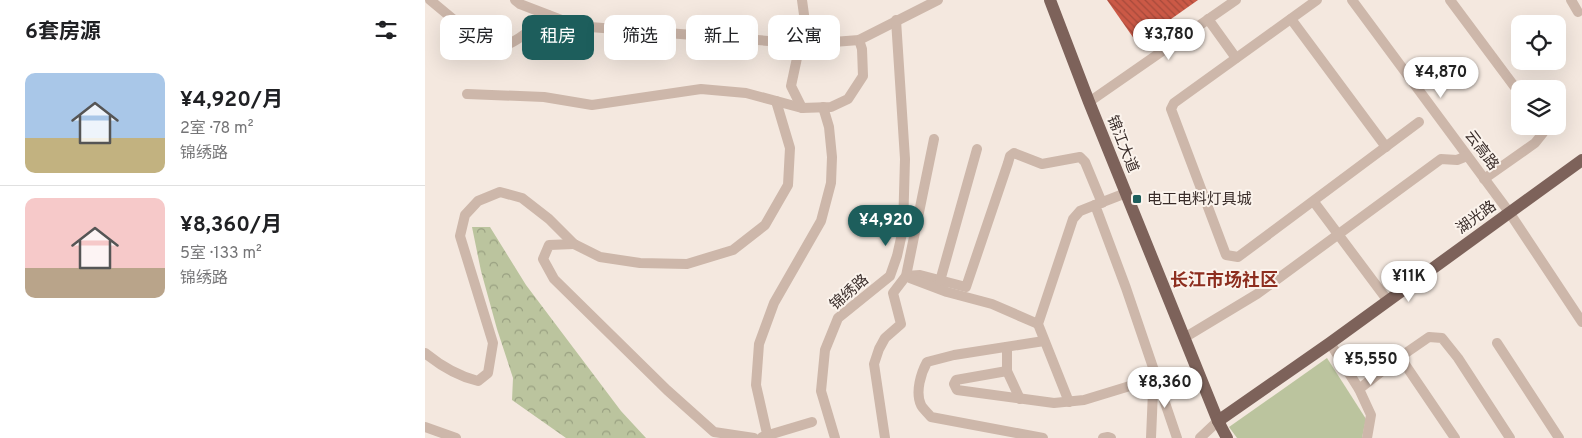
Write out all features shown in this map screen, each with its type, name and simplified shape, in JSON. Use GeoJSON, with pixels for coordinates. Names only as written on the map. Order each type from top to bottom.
{"type":"FeatureCollection","features":[{"type":"Feature","properties":{"kind":"main road","name":"锦江大道"},"geometry":{"type":"LineString","coordinates":[[1050,0],[1125,193],[1218,421],[1227,438]]}},
{"type":"Feature","properties":{"kind":"main road","name":"湖光路"},"geometry":{"type":"LineString","coordinates":[[1218,421],[1330,343],[1582,160]]}},
{"type":"Feature","properties":{"kind":"street"},"geometry":{"type":"LineString","coordinates":[[429,0],[483,44],[491,48],[506,45],[522,35]]}},
{"type":"Feature","properties":{"kind":"street"},"geometry":{"type":"LineString","coordinates":[[515,0],[520,4],[549,15]]}},
{"type":"Feature","properties":{"kind":"street"},"geometry":{"type":"LineString","coordinates":[[802,0],[804,15]]}},
{"type":"Feature","properties":{"kind":"street"},"geometry":{"type":"LineString","coordinates":[[840,42],[859,40],[938,0]]}},
{"type":"Feature","properties":{"kind":"street"},"geometry":{"type":"LineString","coordinates":[[1089,102],[1236,0]]}},
{"type":"Feature","properties":{"kind":"street"},"geometry":{"type":"LineString","coordinates":[[1317,0],[1174,102],[1171,109],[1226,254],[1238,257],[1419,122]]}},
{"type":"Feature","properties":{"kind":"street","name":"云高路"},"geometry":{"type":"LineString","coordinates":[[1352,0],[1509,212],[1582,322]]}},
{"type":"Feature","properties":{"kind":"street"},"geometry":{"type":"LineString","coordinates":[[1451,0],[1511,82]]}},
{"type":"Feature","properties":{"kind":"street"},"geometry":{"type":"LineString","coordinates":[[1571,0],[1578,12]]}},
{"type":"Feature","properties":{"kind":"street"},"geometry":{"type":"LineString","coordinates":[[1209,19],[1236,58]]}},
{"type":"Feature","properties":{"kind":"street"},"geometry":{"type":"LineString","coordinates":[[1291,19],[1385,148]]}},
{"type":"Feature","properties":{"kind":"street","name":"锦绣路"},"geometry":{"type":"LineString","coordinates":[[835,438],[821,391],[825,350],[838,318],[890,276],[903,229],[905,159],[896,20]]}},
{"type":"Feature","properties":{"kind":"street"},"geometry":{"type":"LineString","coordinates":[[594,27],[768,41]]}},
{"type":"Feature","properties":{"kind":"street"},"geometry":{"type":"LineString","coordinates":[[467,94],[543,97],[593,105],[701,89],[746,93],[802,108],[831,108],[848,99],[863,76],[863,49],[859,40]]}},
{"type":"Feature","properties":{"kind":"street"},"geometry":{"type":"LineString","coordinates":[[797,60],[791,86],[802,108]]}},
{"type":"Feature","properties":{"kind":"street"},"geometry":{"type":"LineString","coordinates":[[425,353],[440,365],[462,377],[478,381],[488,373],[493,343],[460,236],[465,215],[478,201],[500,192],[522,198],[549,219],[574,244],[600,257],[640,263],[687,264],[733,250],[765,225],[788,185],[790,148],[776,101]]}},
{"type":"Feature","properties":{"kind":"street"},"geometry":{"type":"LineString","coordinates":[[812,422],[765,437],[756,386],[759,344],[774,303],[821,221],[831,183],[832,156],[829,127],[823,108]]}},
{"type":"Feature","properties":{"kind":"street"},"geometry":{"type":"LineString","coordinates":[[1484,179],[1535,143],[1542,135]]}},
{"type":"Feature","properties":{"kind":"street"},"geometry":{"type":"LineString","coordinates":[[885,438],[874,364],[885,338],[901,324],[893,293],[906,276],[934,139]]}},
{"type":"Feature","properties":{"kind":"street"},"geometry":{"type":"LineString","coordinates":[[940,280],[977,149]]}},
{"type":"Feature","properties":{"kind":"street"},"geometry":{"type":"LineString","coordinates":[[890,276],[920,275],[966,287],[1010,156],[1013,153],[1042,164],[1080,157],[1085,162],[1177,438]]}},
{"type":"Feature","properties":{"kind":"street"},"geometry":{"type":"LineString","coordinates":[[1184,338],[1257,294],[1441,159],[1457,160],[1467,156]]}},
{"type":"Feature","properties":{"kind":"street"},"geometry":{"type":"LineString","coordinates":[[1069,402],[1038,324],[1073,219],[1080,211],[1125,193]]}},
{"type":"Feature","properties":{"kind":"street"},"geometry":{"type":"LineString","coordinates":[[1314,202],[1387,302]]}},
{"type":"Feature","properties":{"kind":"street"},"geometry":{"type":"LineString","coordinates":[[904,214],[919,215]]}},
{"type":"Feature","properties":{"kind":"street"},"geometry":{"type":"LineString","coordinates":[[574,244],[549,245],[543,259],[554,279],[667,390],[714,432],[754,438]]}},
{"type":"Feature","properties":{"kind":"street"},"geometry":{"type":"LineString","coordinates":[[906,276],[947,292],[992,304],[1038,324]]}},
{"type":"Feature","properties":{"kind":"street"},"geometry":{"type":"LineString","coordinates":[[1359,389],[1429,337],[1442,338],[1458,358],[1510,438]]}},
{"type":"Feature","properties":{"kind":"street"},"geometry":{"type":"LineString","coordinates":[[1043,438],[931,417],[920,404],[919,390],[921,374],[927,362],[945,357],[1044,341]]}},
{"type":"Feature","properties":{"kind":"street"},"geometry":{"type":"LineString","coordinates":[[1330,343],[1359,389],[1371,415],[1367,438]]}},
{"type":"Feature","properties":{"kind":"street"},"geometry":{"type":"LineString","coordinates":[[1497,343],[1559,438]]}},
{"type":"Feature","properties":{"kind":"street"},"geometry":{"type":"LineString","coordinates":[[1007,347],[1007,371],[1020,399]]}},
{"type":"Feature","properties":{"kind":"street"},"geometry":{"type":"LineString","coordinates":[[1400,357],[1455,438]]}},
{"type":"Feature","properties":{"kind":"street"},"geometry":{"type":"LineString","coordinates":[[1007,371],[956,380],[954,384],[957,390],[1054,403],[1084,400],[1156,378]]}},
{"type":"Feature","properties":{"kind":"street"},"geometry":{"type":"LineString","coordinates":[[1151,438],[1153,391],[1156,378]]}},
{"type":"Feature","properties":{"kind":"street"},"geometry":{"type":"LineString","coordinates":[[1200,438],[1218,421]]}},
{"type":"Feature","properties":{"kind":"street"},"geometry":{"type":"LineString","coordinates":[[425,427],[456,438]]}},
{"type":"Feature","properties":{"kind":"street"},"geometry":{"type":"LineString","coordinates":[[1103,438],[1111,438]]}},
{"type":"Feature","properties":{"kind":"green space"},"geometry":{"type":"Polygon","coordinates":[[[472,227],[490,227],[526,285],[621,411],[646,438],[566,438],[512,400],[513,378],[481,271],[472,227]]]}},
{"type":"Feature","properties":{"kind":"green space"},"geometry":{"type":"Polygon","coordinates":[[[1327,358],[1366,419],[1362,438],[1237,438],[1229,427],[1327,358]]]}},
{"type":"Feature","properties":{"kind":"building"},"geometry":{"type":"Polygon","coordinates":[[[1107,0],[1198,0],[1137,43],[1107,0]]]}},
{"type":"Feature","properties":{"kind":"place","name":"电工电料灯具城"},"geometry":{"type":"Point","coordinates":[1137,199]}},
{"type":"Feature","properties":{"kind":"district","name":"长江市场社区"},"geometry":{"type":"Point","coordinates":[1224,280]}}]}
